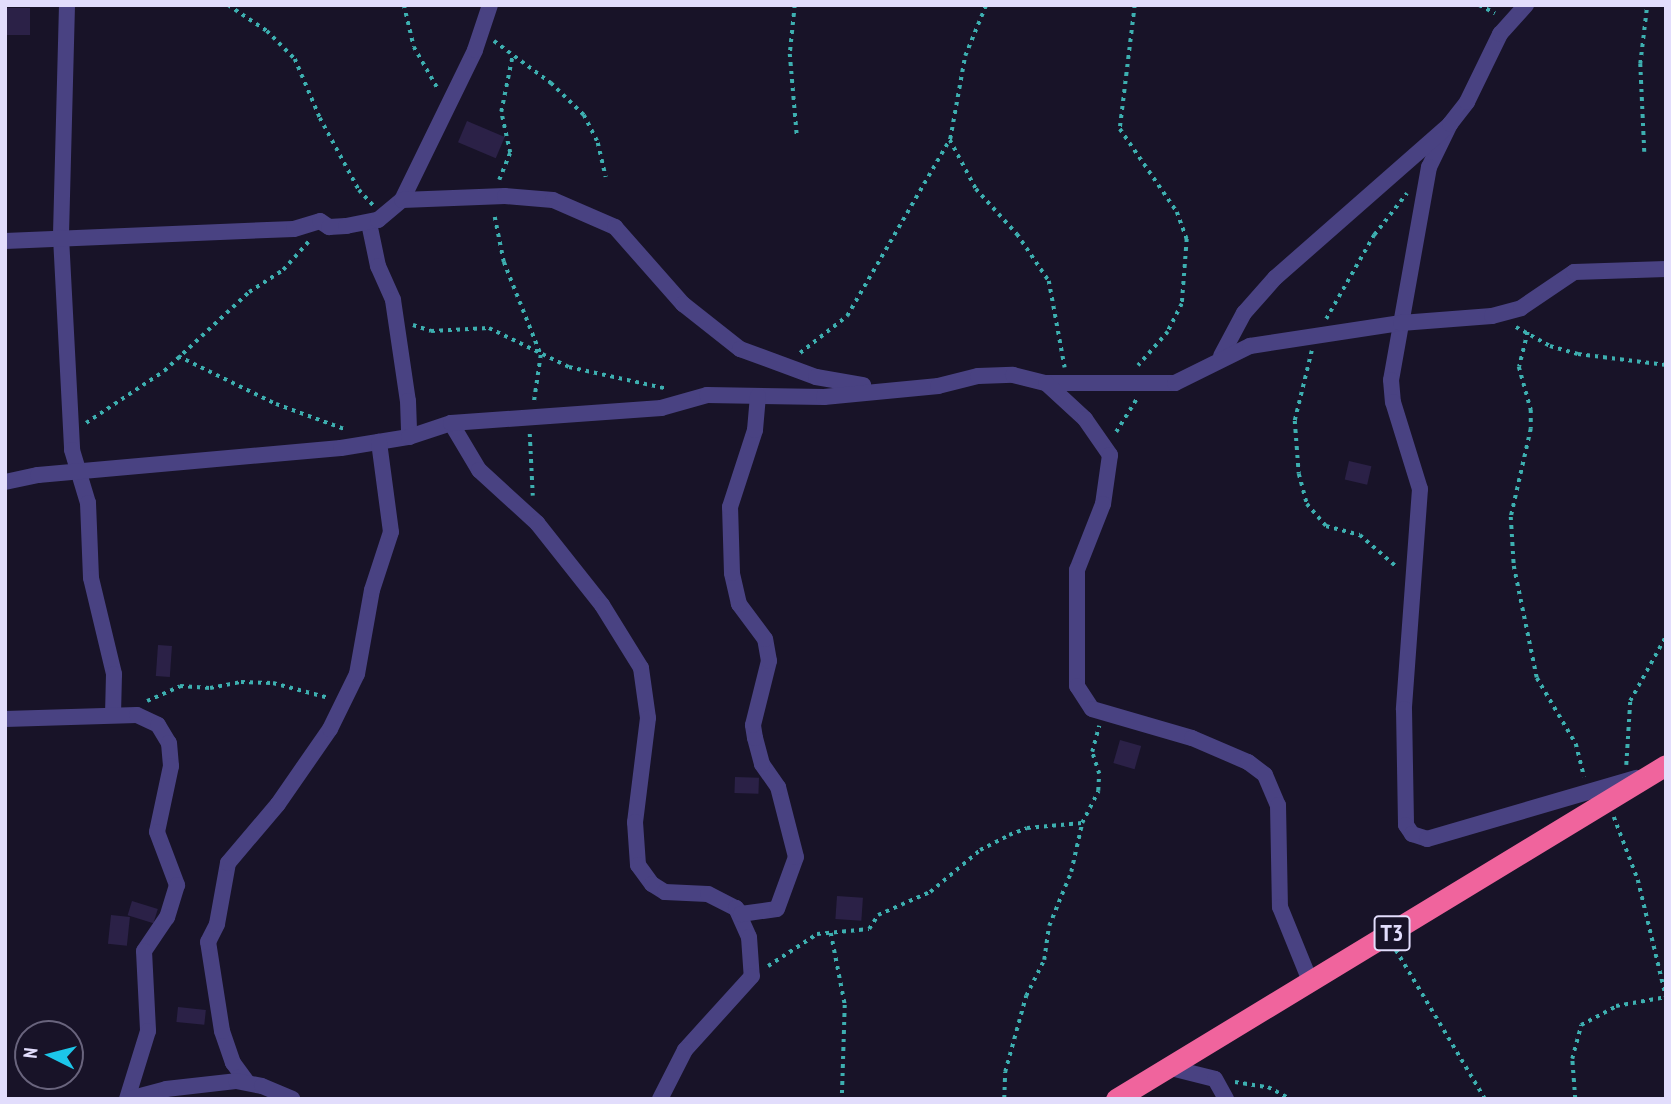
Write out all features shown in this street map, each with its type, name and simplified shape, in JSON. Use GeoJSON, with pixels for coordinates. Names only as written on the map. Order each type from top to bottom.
{"type":"FeatureCollection","features":[{"type":"Feature","properties":{"kind":"highway","name":"T3"},"geometry":{"type":"LineString","coordinates":[[1116,1099],[1660,769]]}},
{"type":"Feature","properties":{"kind":"street"},"geometry":{"type":"LineString","coordinates":[[67,5],[61,237],[71,430],[74,458],[81,472],[90,518],[91,579],[114,674],[114,710]]}},
{"type":"Feature","properties":{"kind":"street"},"geometry":{"type":"LineString","coordinates":[[400,204],[484,27],[490,5]]}},
{"type":"Feature","properties":{"kind":"street"},"geometry":{"type":"LineString","coordinates":[[1221,356],[1244,313],[1275,278],[1450,124],[1467,102],[1500,34],[1526,5]]}},
{"type":"Feature","properties":{"kind":"street"},"geometry":{"type":"LineString","coordinates":[[1450,124],[1429,167],[1391,380],[1393,402],[1420,489],[1403,776],[1406,825],[1412,834],[1427,839],[1660,769]]}},
{"type":"Feature","properties":{"kind":"street"},"geometry":{"type":"LineString","coordinates":[[5,241],[294,229],[320,221],[329,227],[369,223],[400,204],[505,196],[553,200],[605,221],[706,327],[740,349],[837,382],[886,388]]}},
{"type":"Feature","properties":{"kind":"street"},"geometry":{"type":"LineString","coordinates":[[369,223],[377,266],[393,300],[408,401],[409,437]]}},
{"type":"Feature","properties":{"kind":"street"},"geometry":{"type":"LineString","coordinates":[[5,482],[374,442],[409,437],[451,423],[661,408],[707,395],[824,397],[886,388],[938,386],[978,376],[1013,375],[1046,383],[1148,385],[1189,379],[1221,356],[1250,346],[1317,338],[1401,323],[1492,316],[1521,308],[1574,272],[1666,268]]}},
{"type":"Feature","properties":{"kind":"street"},"geometry":{"type":"LineString","coordinates":[[1046,383],[1103,440],[1110,455],[1103,504],[1077,570],[1075,666],[1084,700],[1102,714],[1192,737],[1248,762],[1265,775],[1278,805],[1280,907],[1310,981]]}},
{"type":"Feature","properties":{"kind":"street"},"geometry":{"type":"LineString","coordinates":[[451,423],[463,450],[493,488],[537,523],[602,605],[641,668],[648,718],[635,822],[638,865],[652,884],[665,892],[708,894],[736,908],[741,914],[777,909],[796,857],[778,787],[762,764],[753,725],[769,661],[765,639],[739,604],[732,573],[730,507],[755,430],[758,396]]}},
{"type":"Feature","properties":{"kind":"street"},"geometry":{"type":"LineString","coordinates":[[247,1082],[233,1063],[222,1031],[216,974],[208,946],[217,924],[222,882],[228,863],[278,804],[330,729],[341,701],[345,703],[357,674],[373,590],[391,532],[374,442]]}},
{"type":"Feature","properties":{"kind":"street"},"geometry":{"type":"LineString","coordinates":[[5,719],[114,710],[149,719],[169,743],[171,766],[157,832],[177,885],[167,917],[144,951],[148,1031],[128,1099]]}},
{"type":"Feature","properties":{"kind":"street"},"geometry":{"type":"LineString","coordinates":[[660,1099],[685,1050],[752,976],[750,944],[736,908]]}},
{"type":"Feature","properties":{"kind":"street"},"geometry":{"type":"LineString","coordinates":[[1171,1068],[1215,1079],[1226,1099]]}},
{"type":"Feature","properties":{"kind":"street"},"geometry":{"type":"LineString","coordinates":[[128,1099],[166,1089],[247,1082],[292,1099]]}},
{"type":"Feature","properties":{"kind":"path"},"geometry":{"type":"LineString","coordinates":[[228,5],[267,31],[295,59],[320,118],[366,199],[386,210],[400,204]]}},
{"type":"Feature","properties":{"kind":"path"},"geometry":{"type":"LineString","coordinates":[[404,5],[414,47],[440,93],[450,99]]}},
{"type":"Feature","properties":{"kind":"path"},"geometry":{"type":"LineString","coordinates":[[795,5],[790,54],[797,135]]}},
{"type":"Feature","properties":{"kind":"path"},"geometry":{"type":"LineString","coordinates":[[784,366],[847,316],[950,139],[965,56],[986,5]]}},
{"type":"Feature","properties":{"kind":"path"},"geometry":{"type":"LineString","coordinates":[[1122,384],[1168,332],[1182,303],[1186,272],[1187,239],[1177,212],[1120,129],[1135,5]]}},
{"type":"Feature","properties":{"kind":"path"},"geometry":{"type":"LineString","coordinates":[[1479,5],[1504,17]]}},
{"type":"Feature","properties":{"kind":"path"},"geometry":{"type":"LineString","coordinates":[[1644,152],[1640,64],[1647,5]]}},
{"type":"Feature","properties":{"kind":"path"},"geometry":{"type":"LineString","coordinates":[[484,27],[512,58],[551,83],[584,115],[598,144],[606,177]]}},
{"type":"Feature","properties":{"kind":"path"},"geometry":{"type":"LineString","coordinates":[[497,184],[510,153],[501,112],[512,58]]}},
{"type":"Feature","properties":{"kind":"path"},"geometry":{"type":"LineString","coordinates":[[950,139],[976,189],[1017,234],[1049,281],[1066,374],[1072,382]]}},
{"type":"Feature","properties":{"kind":"path"},"geometry":{"type":"LineString","coordinates":[[1414,580],[1360,535],[1326,526],[1307,504],[1298,474],[1295,421],[1317,338],[1374,235],[1429,167]]}},
{"type":"Feature","properties":{"kind":"path"},"geometry":{"type":"LineString","coordinates":[[495,217],[505,262],[541,355],[531,418],[529,472],[537,523]]}},
{"type":"Feature","properties":{"kind":"path"},"geometry":{"type":"LineString","coordinates":[[71,430],[138,391],[249,292],[295,259],[320,221]]}},
{"type":"Feature","properties":{"kind":"path"},"geometry":{"type":"LineString","coordinates":[[393,300],[405,318],[421,329],[489,328],[569,367],[671,390]]}},
{"type":"Feature","properties":{"kind":"path"},"geometry":{"type":"LineString","coordinates":[[1492,316],[1528,332],[1550,346],[1578,355],[1666,365]]}},
{"type":"Feature","properties":{"kind":"path"},"geometry":{"type":"LineString","coordinates":[[1528,332],[1519,367],[1531,410],[1531,429],[1514,494],[1512,556],[1537,678],[1576,744],[1587,793]]}},
{"type":"Feature","properties":{"kind":"path"},"geometry":{"type":"LineString","coordinates":[[178,356],[374,442]]}},
{"type":"Feature","properties":{"kind":"path"},"geometry":{"type":"LineString","coordinates":[[1103,440],[1115,433],[1148,385]]}},
{"type":"Feature","properties":{"kind":"path"},"geometry":{"type":"LineString","coordinates":[[1625,781],[1630,701],[1666,636]]}},
{"type":"Feature","properties":{"kind":"path"},"geometry":{"type":"LineString","coordinates":[[114,710],[159,699],[184,686],[211,688],[241,682],[273,683],[341,701]]}},
{"type":"Feature","properties":{"kind":"path"},"geometry":{"type":"LineString","coordinates":[[1004,1099],[1005,1072],[1026,996],[1044,960],[1049,926],[1071,872],[1082,823],[1100,783],[1092,752],[1102,714]]}},
{"type":"Feature","properties":{"kind":"path"},"geometry":{"type":"LineString","coordinates":[[1575,1099],[1572,1059],[1581,1025],[1616,1006],[1666,997],[1638,880],[1606,803]]}},
{"type":"Feature","properties":{"kind":"path"},"geometry":{"type":"LineString","coordinates":[[752,976],[810,937],[869,929],[878,915],[930,892],[980,850],[1027,828],[1082,823]]}},
{"type":"Feature","properties":{"kind":"path"},"geometry":{"type":"LineString","coordinates":[[831,933],[845,1005],[842,1099]]}},
{"type":"Feature","properties":{"kind":"path"},"geometry":{"type":"LineString","coordinates":[[1388,936],[1485,1099]]}},
{"type":"Feature","properties":{"kind":"path"},"geometry":{"type":"LineString","coordinates":[[1215,1079],[1268,1087],[1291,1099]]}},
{"type":"Feature","properties":{"kind":"building"},"geometry":{"type":"Polygon","coordinates":[[[6,8],[30,8],[30,35],[6,35],[6,8]]]}},
{"type":"Feature","properties":{"kind":"building"},"geometry":{"type":"Polygon","coordinates":[[[467,121],[505,137],[496,158],[458,142],[467,121]]]}},
{"type":"Feature","properties":{"kind":"building"},"geometry":{"type":"Polygon","coordinates":[[[1349,461],[1371,466],[1367,485],[1345,480],[1349,461]]]}},
{"type":"Feature","properties":{"kind":"building"},"geometry":{"type":"Polygon","coordinates":[[[158,645],[172,646],[170,677],[156,676],[158,645]]]}},
{"type":"Feature","properties":{"kind":"building"},"geometry":{"type":"Polygon","coordinates":[[[1120,740],[1141,746],[1135,769],[1113,763],[1120,740]]]}},
{"type":"Feature","properties":{"kind":"building"},"geometry":{"type":"Polygon","coordinates":[[[735,777],[759,778],[758,794],[734,793],[735,777]]]}},
{"type":"Feature","properties":{"kind":"building"},"geometry":{"type":"Polygon","coordinates":[[[837,896],[863,898],[861,921],[835,919],[837,896]]]}},
{"type":"Feature","properties":{"kind":"building"},"geometry":{"type":"Polygon","coordinates":[[[132,901],[158,909],[153,923],[128,915],[132,901]]]}},
{"type":"Feature","properties":{"kind":"building"},"geometry":{"type":"Polygon","coordinates":[[[111,915],[130,917],[127,946],[108,944],[111,915]]]}},
{"type":"Feature","properties":{"kind":"building"},"geometry":{"type":"Polygon","coordinates":[[[178,1007],[206,1010],[204,1025],[176,1022],[178,1007]]]}}]}
